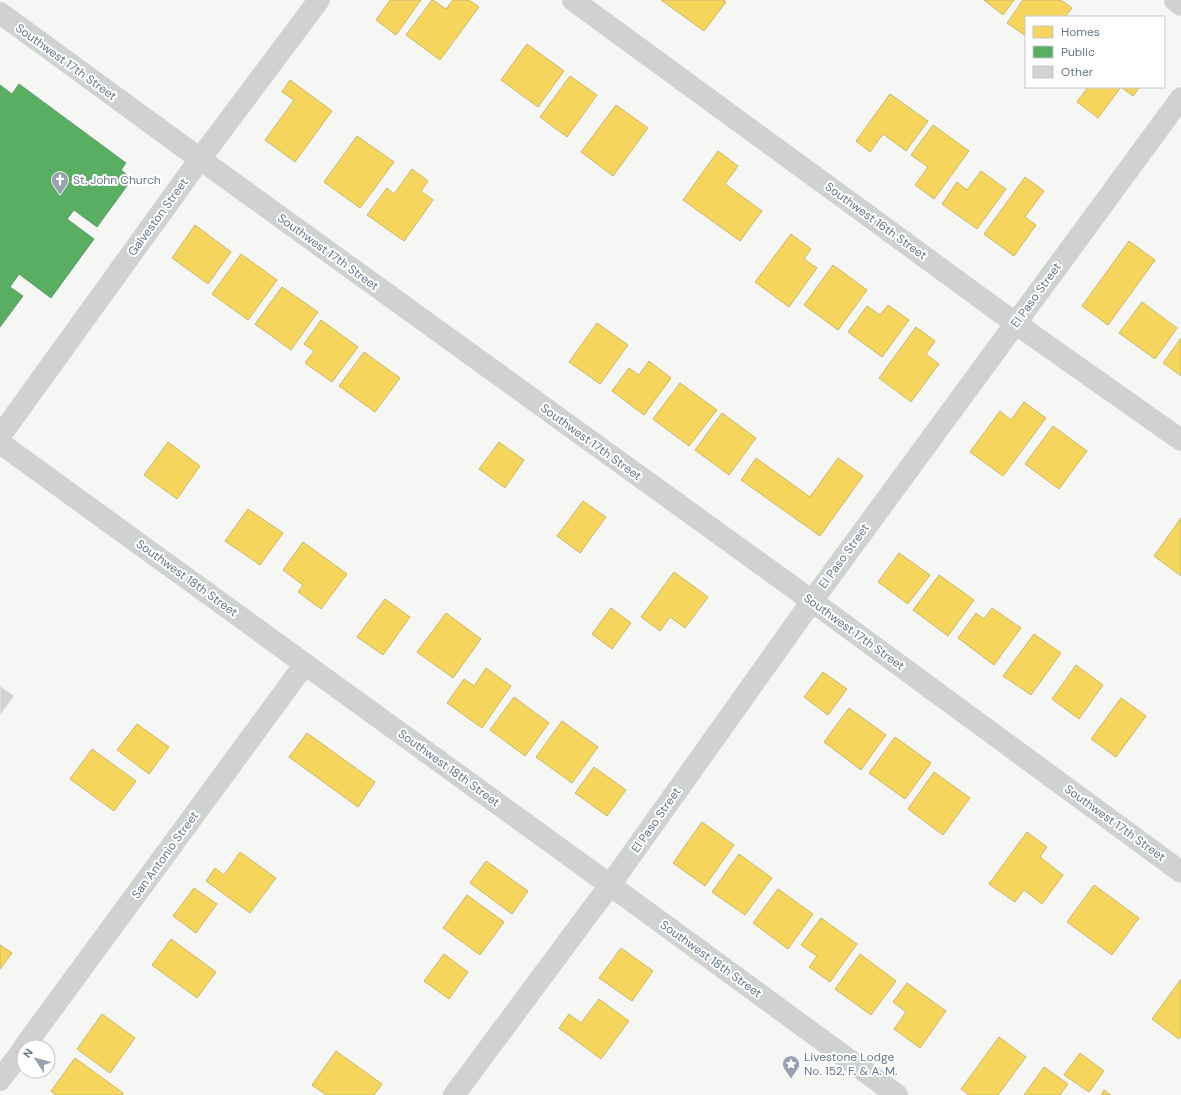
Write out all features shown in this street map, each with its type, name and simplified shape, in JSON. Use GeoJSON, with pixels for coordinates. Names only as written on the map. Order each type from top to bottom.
{"type":"FeatureCollection","features":[{"type":"Feature","properties":{"kind":"street","name":"Galveston Street"},"geometry":{"type":"LineString","coordinates":[[0,436],[200,159],[319,0]]}},
{"type":"Feature","properties":{"kind":"street","name":"Southwest 16th Street"},"geometry":{"type":"LineString","coordinates":[[573,0],[1015,323],[1181,440]]}},
{"type":"Feature","properties":{"kind":"street"},"geometry":{"type":"LineString","coordinates":[[1175,0],[1181,5]]}},
{"type":"Feature","properties":{"kind":"street","name":"Southwest 17th Street"},"geometry":{"type":"LineString","coordinates":[[0,13],[812,601],[1181,872]]}},
{"type":"Feature","properties":{"kind":"street","name":"El Paso Street"},"geometry":{"type":"LineString","coordinates":[[454,1095],[610,885],[812,601],[1181,98]]}},
{"type":"Feature","properties":{"kind":"street","name":"Southwest 18th Street"},"geometry":{"type":"LineString","coordinates":[[0,443],[898,1095]]}},
{"type":"Feature","properties":{"kind":"street","name":"San Antonio Street"},"geometry":{"type":"LineString","coordinates":[[30,1039],[305,664]]}},
{"type":"Feature","properties":{"kind":"street","name":"San Antonio Street"},"geometry":{"type":"LineString","coordinates":[[0,1080],[16,1058]]}},
{"type":"Feature","properties":{"kind":"building: Homes"},"geometry":{"type":"Polygon","coordinates":[[[390,0],[421,0],[396,35],[376,20],[390,0]]]}},
{"type":"Feature","properties":{"kind":"building: Homes"},"geometry":{"type":"Polygon","coordinates":[[[432,0],[446,9],[453,0],[469,0],[479,7],[440,60],[406,35],[432,0]]]}},
{"type":"Feature","properties":{"kind":"building: Homes"},"geometry":{"type":"Polygon","coordinates":[[[661,0],[724,0],[726,2],[704,31],[661,0]]]}},
{"type":"Feature","properties":{"kind":"building: Homes"},"geometry":{"type":"Polygon","coordinates":[[[984,0],[1014,0],[1003,15],[984,0]]]}},
{"type":"Feature","properties":{"kind":"building: Homes"},"geometry":{"type":"Polygon","coordinates":[[[1023,0],[1061,0],[1072,8],[1066,16],[1025,16],[1025,35],[1007,23],[1023,0]]]}},
{"type":"Feature","properties":{"kind":"building: Homes"},"geometry":{"type":"Polygon","coordinates":[[[527,44],[564,71],[538,107],[501,80],[527,44]]]}},
{"type":"Feature","properties":{"kind":"building: Homes"},"geometry":{"type":"Polygon","coordinates":[[[570,76],[597,95],[567,137],[540,117],[570,76]]]}},
{"type":"Feature","properties":{"kind":"building: Homes"},"geometry":{"type":"Polygon","coordinates":[[[290,80],[332,111],[295,162],[265,140],[294,100],[282,92],[290,80]]]}},
{"type":"Feature","properties":{"kind":"building: Homes"},"geometry":{"type":"Polygon","coordinates":[[[1087,88],[1120,88],[1098,118],[1077,102],[1087,88]]]}},
{"type":"Feature","properties":{"kind":"building: Homes"},"geometry":{"type":"Polygon","coordinates":[[[1122,88],[1139,88],[1133,96],[1122,88]]]}},
{"type":"Feature","properties":{"kind":"building: Homes"},"geometry":{"type":"Polygon","coordinates":[[[890,94],[928,121],[906,151],[883,134],[870,152],[856,141],[890,94]]]}},
{"type":"Feature","properties":{"kind":"building: Homes"},"geometry":{"type":"Polygon","coordinates":[[[616,105],[648,128],[613,176],[581,152],[616,105]]]}},
{"type":"Feature","properties":{"kind":"building: Homes"},"geometry":{"type":"Polygon","coordinates":[[[933,125],[969,151],[934,199],[915,185],[928,167],[911,155],[933,125]]]}},
{"type":"Feature","properties":{"kind":"building: Homes"},"geometry":{"type":"Polygon","coordinates":[[[357,136],[394,162],[360,208],[324,182],[357,136]]]}},
{"type":"Feature","properties":{"kind":"building: Homes"},"geometry":{"type":"Polygon","coordinates":[[[718,151],[738,166],[725,184],[762,211],[740,241],[683,200],[718,151]]]}},
{"type":"Feature","properties":{"kind":"building: Homes"},"geometry":{"type":"Polygon","coordinates":[[[412,169],[428,181],[421,191],[433,200],[404,241],[367,215],[387,188],[394,194],[412,169]]]}},
{"type":"Feature","properties":{"kind":"building: Homes"},"geometry":{"type":"Polygon","coordinates":[[[981,171],[1006,189],[977,229],[942,204],[957,182],[967,190],[981,171]]]}},
{"type":"Feature","properties":{"kind":"building: Homes"},"geometry":{"type":"Polygon","coordinates":[[[1025,177],[1044,191],[1025,217],[1036,225],[1014,256],[984,234],[1025,177]]]}},
{"type":"Feature","properties":{"kind":"building: Homes"},"geometry":{"type":"Polygon","coordinates":[[[195,225],[231,252],[208,284],[172,258],[195,225]]]}},
{"type":"Feature","properties":{"kind":"building: Homes"},"geometry":{"type":"Polygon","coordinates":[[[791,234],[811,249],[804,259],[817,268],[789,307],[755,282],[791,234]]]}},
{"type":"Feature","properties":{"kind":"building: Homes"},"geometry":{"type":"Polygon","coordinates":[[[1129,241],[1155,260],[1108,325],[1082,306],[1129,241]]]}},
{"type":"Feature","properties":{"kind":"building: Homes"},"geometry":{"type":"Polygon","coordinates":[[[241,254],[277,280],[248,320],[212,294],[241,254]]]}},
{"type":"Feature","properties":{"kind":"building: Homes"},"geometry":{"type":"Polygon","coordinates":[[[833,265],[867,290],[838,330],[804,305],[833,265]]]}},
{"type":"Feature","properties":{"kind":"building: Homes"},"geometry":{"type":"Polygon","coordinates":[[[282,287],[318,312],[291,350],[255,324],[282,287]]]}},
{"type":"Feature","properties":{"kind":"building: Homes"},"geometry":{"type":"Polygon","coordinates":[[[1142,302],[1177,328],[1155,359],[1119,333],[1142,302]]]}},
{"type":"Feature","properties":{"kind":"building: Homes"},"geometry":{"type":"Polygon","coordinates":[[[888,305],[909,320],[882,357],[848,332],[867,306],[880,315],[888,305]]]}},
{"type":"Feature","properties":{"kind":"building: Homes"},"geometry":{"type":"Polygon","coordinates":[[[321,320],[358,347],[332,382],[305,363],[314,351],[304,344],[321,320]]]}},
{"type":"Feature","properties":{"kind":"building: Homes"},"geometry":{"type":"Polygon","coordinates":[[[597,323],[628,345],[600,384],[569,362],[597,323]]]}},
{"type":"Feature","properties":{"kind":"building: Homes"},"geometry":{"type":"Polygon","coordinates":[[[916,327],[935,341],[926,354],[939,364],[911,402],[879,378],[916,327]]]}},
{"type":"Feature","properties":{"kind":"building: Homes"},"geometry":{"type":"Polygon","coordinates":[[[1181,338],[1181,376],[1163,363],[1181,338]]]}},
{"type":"Feature","properties":{"kind":"building: Homes"},"geometry":{"type":"Polygon","coordinates":[[[364,352],[400,378],[375,412],[339,386],[364,352]]]}},
{"type":"Feature","properties":{"kind":"building: Homes"},"geometry":{"type":"Polygon","coordinates":[[[649,361],[671,378],[644,415],[612,391],[629,368],[639,375],[649,361]]]}},
{"type":"Feature","properties":{"kind":"building: Homes"},"geometry":{"type":"Polygon","coordinates":[[[680,383],[717,410],[689,446],[653,419],[680,383]]]}},
{"type":"Feature","properties":{"kind":"building: Homes"},"geometry":{"type":"Polygon","coordinates":[[[1024,402],[1046,418],[1003,476],[970,452],[1000,411],[1011,420],[1024,402]]]}},
{"type":"Feature","properties":{"kind":"building: Homes"},"geometry":{"type":"Polygon","coordinates":[[[722,413],[756,438],[729,475],[695,450],[722,413]]]}},
{"type":"Feature","properties":{"kind":"building: Homes"},"geometry":{"type":"Polygon","coordinates":[[[1053,426],[1087,451],[1059,489],[1025,464],[1053,426]]]}},
{"type":"Feature","properties":{"kind":"building: Homes"},"geometry":{"type":"Polygon","coordinates":[[[168,442],[200,466],[177,499],[144,475],[168,442]]]}},
{"type":"Feature","properties":{"kind":"building: Homes"},"geometry":{"type":"Polygon","coordinates":[[[499,442],[524,460],[505,488],[479,469],[499,442]]]}},
{"type":"Feature","properties":{"kind":"building: Homes"},"geometry":{"type":"Polygon","coordinates":[[[756,458],[810,497],[838,458],[863,476],[820,536],[741,480],[756,458]]]}},
{"type":"Feature","properties":{"kind":"building: Homes"},"geometry":{"type":"Polygon","coordinates":[[[583,501],[606,517],[580,553],[557,536],[583,501]]]}},
{"type":"Feature","properties":{"kind":"building: Homes"},"geometry":{"type":"Polygon","coordinates":[[[248,509],[283,533],[260,565],[225,541],[248,509]]]}},
{"type":"Feature","properties":{"kind":"building: Homes"},"geometry":{"type":"Polygon","coordinates":[[[1181,518],[1181,576],[1154,556],[1181,518]]]}},
{"type":"Feature","properties":{"kind":"building: Homes"},"geometry":{"type":"Polygon","coordinates":[[[303,542],[347,574],[321,609],[298,592],[303,585],[283,570],[303,542]]]}},
{"type":"Feature","properties":{"kind":"building: Homes"},"geometry":{"type":"Polygon","coordinates":[[[899,553],[930,575],[908,604],[878,582],[899,553]]]}},
{"type":"Feature","properties":{"kind":"building: Homes"},"geometry":{"type":"Polygon","coordinates":[[[674,572],[708,597],[685,628],[670,617],[660,631],[641,617],[674,572]]]}},
{"type":"Feature","properties":{"kind":"building: Homes"},"geometry":{"type":"Polygon","coordinates":[[[939,575],[974,600],[948,636],[913,610],[939,575]]]}},
{"type":"Feature","properties":{"kind":"building: Homes"},"geometry":{"type":"Polygon","coordinates":[[[385,599],[410,617],[383,655],[357,637],[385,599]]]}},
{"type":"Feature","properties":{"kind":"building: Homes"},"geometry":{"type":"Polygon","coordinates":[[[611,608],[631,623],[612,649],[592,634],[611,608]]]}},
{"type":"Feature","properties":{"kind":"building: Homes"},"geometry":{"type":"Polygon","coordinates":[[[992,608],[1021,628],[994,665],[958,638],[976,613],[984,619],[992,608]]]}},
{"type":"Feature","properties":{"kind":"building: Homes"},"geometry":{"type":"Polygon","coordinates":[[[446,613],[481,639],[453,678],[417,652],[446,613]]]}},
{"type":"Feature","properties":{"kind":"building: Homes"},"geometry":{"type":"Polygon","coordinates":[[[1034,634],[1061,653],[1031,695],[1003,676],[1034,634]]]}},
{"type":"Feature","properties":{"kind":"building: Homes"},"geometry":{"type":"Polygon","coordinates":[[[1076,665],[1103,685],[1079,719],[1052,699],[1076,665]]]}},
{"type":"Feature","properties":{"kind":"building: Homes"},"geometry":{"type":"Polygon","coordinates":[[[486,668],[511,686],[482,728],[447,703],[464,679],[474,686],[486,668]]]}},
{"type":"Feature","properties":{"kind":"building: Homes"},"geometry":{"type":"Polygon","coordinates":[[[823,672],[847,689],[828,715],[804,697],[823,672]]]}},
{"type":"Feature","properties":{"kind":"building: Homes"},"geometry":{"type":"Polygon","coordinates":[[[514,697],[549,723],[525,756],[490,730],[514,697]]]}},
{"type":"Feature","properties":{"kind":"building: Homes"},"geometry":{"type":"Polygon","coordinates":[[[1121,698],[1146,716],[1116,757],[1091,739],[1121,698]]]}},
{"type":"Feature","properties":{"kind":"building: Homes"},"geometry":{"type":"Polygon","coordinates":[[[849,708],[886,735],[861,770],[824,742],[849,708]]]}},
{"type":"Feature","properties":{"kind":"building: Homes"},"geometry":{"type":"Polygon","coordinates":[[[562,721],[598,747],[572,783],[536,757],[562,721]]]}},
{"type":"Feature","properties":{"kind":"building: Homes"},"geometry":{"type":"Polygon","coordinates":[[[137,724],[169,747],[149,774],[117,750],[137,724]]]}},
{"type":"Feature","properties":{"kind":"building: Homes"},"geometry":{"type":"Polygon","coordinates":[[[307,733],[375,782],[358,807],[289,757],[307,733]]]}},
{"type":"Feature","properties":{"kind":"building: Homes"},"geometry":{"type":"Polygon","coordinates":[[[895,737],[931,763],[905,799],[869,773],[895,737]]]}},
{"type":"Feature","properties":{"kind":"building: Homes"},"geometry":{"type":"Polygon","coordinates":[[[92,749],[136,781],[114,811],[70,779],[92,749]]]}},
{"type":"Feature","properties":{"kind":"building: Homes"},"geometry":{"type":"Polygon","coordinates":[[[594,767],[626,790],[607,816],[575,793],[594,767]]]}},
{"type":"Feature","properties":{"kind":"building: Homes"},"geometry":{"type":"Polygon","coordinates":[[[934,772],[970,798],[943,835],[908,809],[934,772]]]}},
{"type":"Feature","properties":{"kind":"building: Homes"},"geometry":{"type":"Polygon","coordinates":[[[702,822],[734,845],[705,886],[673,863],[702,822]]]}},
{"type":"Feature","properties":{"kind":"building: Homes"},"geometry":{"type":"Polygon","coordinates":[[[1027,832],[1047,847],[1040,857],[1063,875],[1042,904],[1024,890],[1015,902],[989,884],[1027,832]]]}},
{"type":"Feature","properties":{"kind":"building: Homes"},"geometry":{"type":"Polygon","coordinates":[[[240,852],[276,878],[250,913],[206,881],[215,868],[224,875],[240,852]]]}},
{"type":"Feature","properties":{"kind":"building: Homes"},"geometry":{"type":"Polygon","coordinates":[[[739,854],[772,878],[745,915],[712,892],[739,854]]]}},
{"type":"Feature","properties":{"kind":"building: Homes"},"geometry":{"type":"Polygon","coordinates":[[[486,861],[528,891],[512,914],[470,883],[486,861]]]}},
{"type":"Feature","properties":{"kind":"building: Homes"},"geometry":{"type":"Polygon","coordinates":[[[1094,885],[1139,918],[1112,955],[1067,922],[1094,885]]]}},
{"type":"Feature","properties":{"kind":"building: Homes"},"geometry":{"type":"Polygon","coordinates":[[[194,888],[217,904],[196,933],[173,916],[194,888]]]}},
{"type":"Feature","properties":{"kind":"building: Homes"},"geometry":{"type":"Polygon","coordinates":[[[778,889],[813,914],[788,949],[753,923],[778,889]]]}},
{"type":"Feature","properties":{"kind":"building: Homes"},"geometry":{"type":"Polygon","coordinates":[[[467,895],[504,922],[480,955],[443,928],[467,895]]]}},
{"type":"Feature","properties":{"kind":"building: Homes"},"geometry":{"type":"Polygon","coordinates":[[[821,918],[857,944],[830,982],[809,967],[817,956],[801,945],[821,918]]]}},
{"type":"Feature","properties":{"kind":"building: Homes"},"geometry":{"type":"Polygon","coordinates":[[[171,939],[216,972],[197,998],[152,965],[171,939]]]}},
{"type":"Feature","properties":{"kind":"building: Homes"},"geometry":{"type":"Polygon","coordinates":[[[0,945],[12,953],[0,969],[0,945]]]}},
{"type":"Feature","properties":{"kind":"building: Homes"},"geometry":{"type":"Polygon","coordinates":[[[621,948],[653,971],[632,1001],[599,978],[621,948]]]}},
{"type":"Feature","properties":{"kind":"building: Homes"},"geometry":{"type":"Polygon","coordinates":[[[444,954],[468,972],[449,999],[424,981],[444,954]]]}},
{"type":"Feature","properties":{"kind":"building: Homes"},"geometry":{"type":"Polygon","coordinates":[[[860,954],[896,981],[871,1015],[835,989],[860,954]]]}},
{"type":"Feature","properties":{"kind":"building: Homes"},"geometry":{"type":"Polygon","coordinates":[[[1181,979],[1181,1036],[1179,1039],[1152,1019],[1181,979]]]}},
{"type":"Feature","properties":{"kind":"building: Homes"},"geometry":{"type":"Polygon","coordinates":[[[907,983],[946,1011],[920,1048],[894,1029],[906,1012],[893,1002],[907,983]]]}},
{"type":"Feature","properties":{"kind":"building: Homes"},"geometry":{"type":"Polygon","coordinates":[[[599,999],[629,1021],[601,1059],[559,1028],[569,1014],[581,1023],[599,999]]]}},
{"type":"Feature","properties":{"kind":"building: Homes"},"geometry":{"type":"Polygon","coordinates":[[[102,1014],[135,1038],[110,1073],[77,1049],[102,1014]]]}},
{"type":"Feature","properties":{"kind":"building: Homes"},"geometry":{"type":"Polygon","coordinates":[[[999,1037],[1026,1057],[998,1095],[969,1095],[961,1089],[999,1037]]]}},
{"type":"Feature","properties":{"kind":"building: Homes"},"geometry":{"type":"Polygon","coordinates":[[[336,1051],[382,1084],[374,1095],[326,1095],[312,1085],[336,1051]]]}},
{"type":"Feature","properties":{"kind":"building: Homes"},"geometry":{"type":"Polygon","coordinates":[[[1080,1053],[1104,1071],[1089,1092],[1064,1075],[1080,1053]]]}},
{"type":"Feature","properties":{"kind":"building: Homes"},"geometry":{"type":"Polygon","coordinates":[[[75,1058],[123,1093],[122,1095],[56,1095],[51,1091],[75,1058]]]}},
{"type":"Feature","properties":{"kind":"building: Homes"},"geometry":{"type":"Polygon","coordinates":[[[1044,1067],[1068,1084],[1060,1095],[1024,1095],[1044,1067]]]}},
{"type":"Feature","properties":{"kind":"building: Homes"},"geometry":{"type":"Polygon","coordinates":[[[1104,1090],[1111,1095],[1101,1095],[1104,1090]]]}},
{"type":"Feature","properties":{"kind":"building: Public","name":"St. John Church"},"geometry":{"type":"Polygon","coordinates":[[[19,84],[126,163],[121,170],[132,179],[97,227],[74,210],[67,219],[94,239],[51,298],[19,274],[10,287],[23,296],[0,327],[0,85],[12,94],[19,84]]]}},
{"type":"Feature","properties":{"kind":"building: Other"},"geometry":{"type":"Polygon","coordinates":[[[0,686],[14,696],[0,715],[0,686]]]}},
{"type":"Feature","properties":{"kind":"place","name":"St. John Church"},"geometry":{"type":"Point","coordinates":[60,195]}},
{"type":"Feature","properties":{"kind":"place","name":"Livestone Lodge No. 152, F. & A. M."},"geometry":{"type":"Point","coordinates":[791,1079]}}]}
